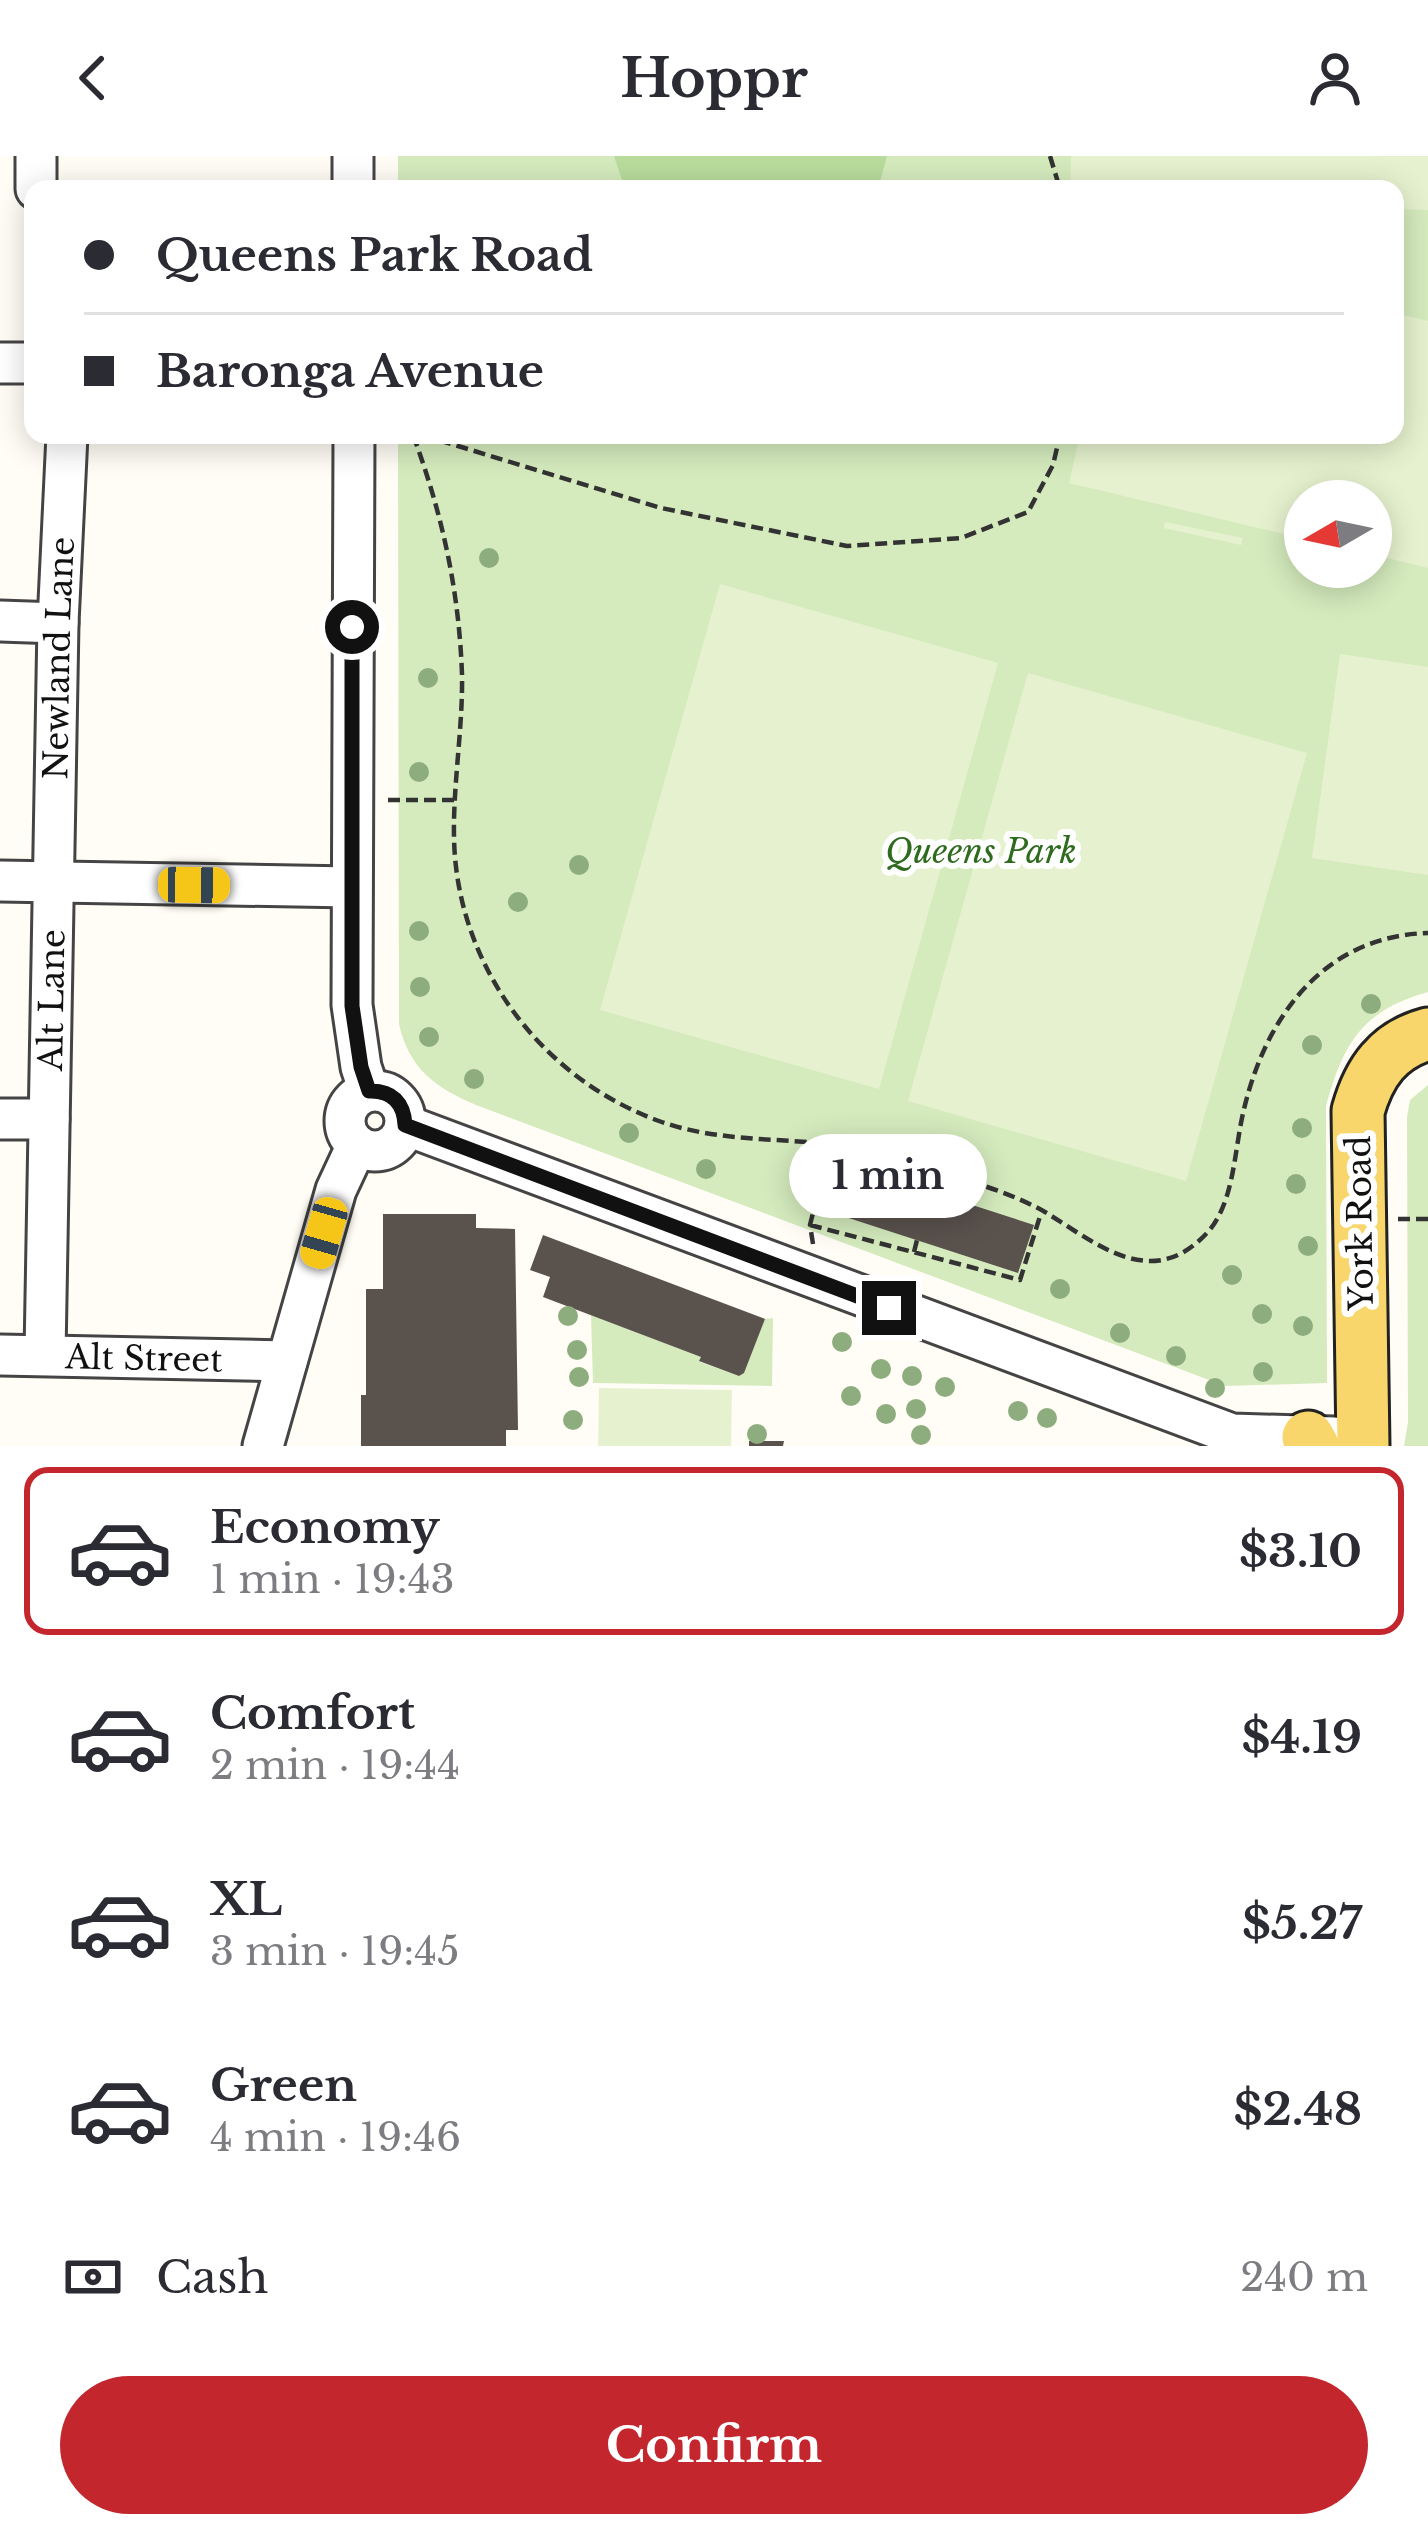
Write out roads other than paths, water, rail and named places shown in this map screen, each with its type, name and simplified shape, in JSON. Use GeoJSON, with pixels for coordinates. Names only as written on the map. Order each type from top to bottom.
{"type":"FeatureCollection","features":[{"type":"Feature","properties":{"kind":"main road","name":"York Road"},"geometry":{"type":"LineString","coordinates":[[1363,1441],[1358,1111],[1381,1062],[1394,1048],[1428,1034]]}},
{"type":"Feature","properties":{"kind":"street","name":"Newland Lane"},"geometry":{"type":"LineString","coordinates":[[53,882],[67,444]]}},
{"type":"Feature","properties":{"kind":"street"},"geometry":{"type":"LineString","coordinates":[[353,444],[352,1006],[369,1091]]}},
{"type":"Feature","properties":{"kind":"street"},"geometry":{"type":"LineString","coordinates":[[0,622],[58,623]]}},
{"type":"Feature","properties":{"kind":"street"},"geometry":{"type":"LineString","coordinates":[[0,881],[351,887]]}},
{"type":"Feature","properties":{"kind":"street","name":"Alt Lane"},"geometry":{"type":"LineString","coordinates":[[45,1354],[53,882]]}},
{"type":"Feature","properties":{"kind":"street"},"geometry":{"type":"LineString","coordinates":[[379,1090],[402,1106],[402,1135],[387,1149],[366,1150],[357,1145],[345,1119],[352,1101],[369,1091],[379,1090]]}},
{"type":"Feature","properties":{"kind":"street","name":"Alt Lane"},"geometry":{"type":"LineString","coordinates":[[0,1119],[49,1120]]}},
{"type":"Feature","properties":{"kind":"street"},"geometry":{"type":"LineString","coordinates":[[405,1125],[1232,1434],[1311,1442],[1363,1441]]}},
{"type":"Feature","properties":{"kind":"street"},"geometry":{"type":"LineString","coordinates":[[263,1446],[336,1190],[357,1145]]}},
{"type":"Feature","properties":{"kind":"street","name":"Alt Street"},"geometry":{"type":"LineString","coordinates":[[0,1354],[287,1361]]}},
{"type":"Feature","properties":{"kind":"park label","name":"Queens Park"},"geometry":{"type":"Point","coordinates":[981,851]}}]}
